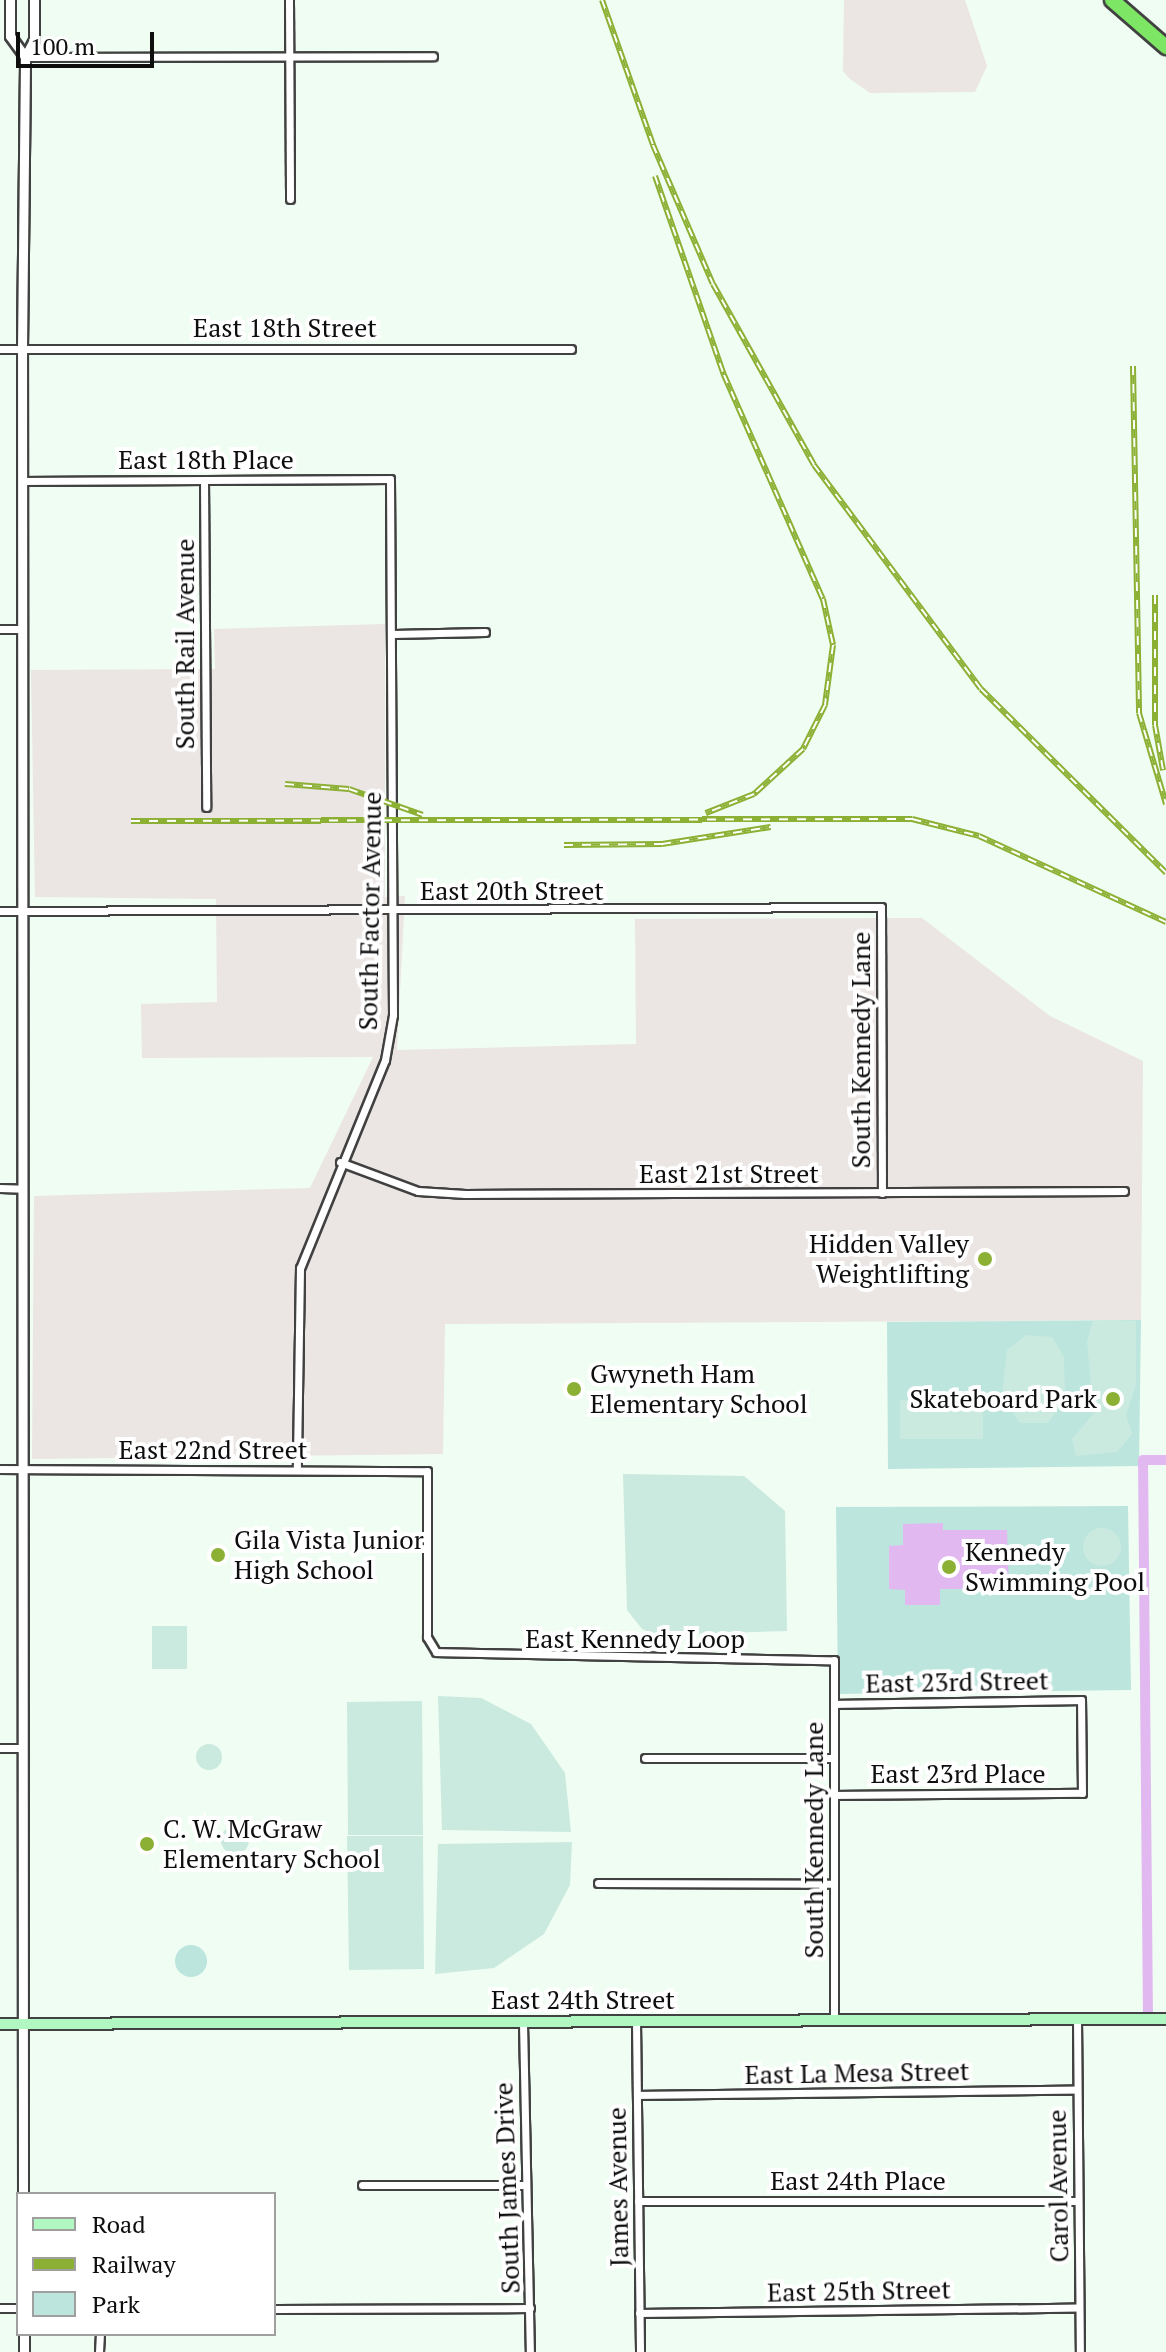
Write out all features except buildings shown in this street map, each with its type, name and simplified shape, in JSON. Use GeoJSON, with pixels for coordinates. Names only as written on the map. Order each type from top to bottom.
{"type":"FeatureCollection","features":[{"type":"Feature","properties":{"kind":"highway"},"geometry":{"type":"LineString","coordinates":[[1112,0],[1166,47]]}},
{"type":"Feature","properties":{"kind":"main road","name":"East 24th Street"},"geometry":{"type":"LineString","coordinates":[[0,2024],[1166,2019]]}},
{"type":"Feature","properties":{"kind":"street"},"geometry":{"type":"LineString","coordinates":[[10,0],[10,36],[25,57]]}},
{"type":"Feature","properties":{"kind":"street"},"geometry":{"type":"LineString","coordinates":[[23,2192],[22,349],[25,57],[34,40],[34,0]]}},
{"type":"Feature","properties":{"kind":"street"},"geometry":{"type":"LineString","coordinates":[[289,0],[290,199]]}},
{"type":"Feature","properties":{"kind":"street"},"geometry":{"type":"LineString","coordinates":[[25,57],[433,56]]}},
{"type":"Feature","properties":{"kind":"street","name":"East 18th Street"},"geometry":{"type":"LineString","coordinates":[[0,349],[571,349]]}},
{"type":"Feature","properties":{"kind":"street","name":"East 18th Place"},"geometry":{"type":"LineString","coordinates":[[23,481],[390,479]]}},
{"type":"Feature","properties":{"kind":"street","name":"South Factor Avenue"},"geometry":{"type":"LineString","coordinates":[[297,1470],[300,1268],[340,1162],[385,1060],[393,1015],[390,479]]}},
{"type":"Feature","properties":{"kind":"street","name":"South Rail Avenue"},"geometry":{"type":"LineString","coordinates":[[204,481],[206,807]]}},
{"type":"Feature","properties":{"kind":"street"},"geometry":{"type":"LineString","coordinates":[[0,629],[21,629]]}},
{"type":"Feature","properties":{"kind":"street"},"geometry":{"type":"LineString","coordinates":[[393,634],[485,632]]}},
{"type":"Feature","properties":{"kind":"street","name":"East 20th Street"},"geometry":{"type":"LineString","coordinates":[[0,911],[881,907]]}},
{"type":"Feature","properties":{"kind":"street","name":"South Kennedy Lane"},"geometry":{"type":"LineString","coordinates":[[881,907],[882,1193]]}},
{"type":"Feature","properties":{"kind":"street","name":"East 21st Street"},"geometry":{"type":"LineString","coordinates":[[340,1162],[429,1192],[1124,1191]]}},
{"type":"Feature","properties":{"kind":"street"},"geometry":{"type":"LineString","coordinates":[[0,1188],[23,1189]]}},
{"type":"Feature","properties":{"kind":"street","name":"East 22nd Street"},"geometry":{"type":"LineString","coordinates":[[0,1469],[427,1471],[427,1637],[436,1652]]}},
{"type":"Feature","properties":{"kind":"street","name":"East Kennedy Loop"},"geometry":{"type":"LineString","coordinates":[[436,1652],[834,1660]]}},
{"type":"Feature","properties":{"kind":"street","name":"South Kennedy Lane"},"geometry":{"type":"LineString","coordinates":[[834,1660],[834,2020]]}},
{"type":"Feature","properties":{"kind":"street","name":"East 23rd Street"},"geometry":{"type":"LineString","coordinates":[[834,1704],[1081,1700],[1082,1793]]}},
{"type":"Feature","properties":{"kind":"street"},"geometry":{"type":"LineString","coordinates":[[0,1748],[22,1748]]}},
{"type":"Feature","properties":{"kind":"street"},"geometry":{"type":"LineString","coordinates":[[645,1758],[834,1758]]}},
{"type":"Feature","properties":{"kind":"street","name":"East 23rd Place"},"geometry":{"type":"LineString","coordinates":[[834,1795],[1082,1793]]}},
{"type":"Feature","properties":{"kind":"street"},"geometry":{"type":"LineString","coordinates":[[598,1883],[833,1884]]}},
{"type":"Feature","properties":{"kind":"street","name":"Carol Avenue"},"geometry":{"type":"LineString","coordinates":[[1077,2019],[1080,2352]]}},
{"type":"Feature","properties":{"kind":"street","name":"James Avenue"},"geometry":{"type":"LineString","coordinates":[[636,2022],[640,2352]]}},
{"type":"Feature","properties":{"kind":"street","name":"South James Drive"},"geometry":{"type":"LineString","coordinates":[[523,2023],[522,2185],[530,2352]]}},
{"type":"Feature","properties":{"kind":"street","name":"East La Mesa Street"},"geometry":{"type":"LineString","coordinates":[[637,2095],[1077,2090]]}},
{"type":"Feature","properties":{"kind":"street"},"geometry":{"type":"LineString","coordinates":[[362,2185],[522,2185]]}},
{"type":"Feature","properties":{"kind":"street","name":"East 24th Place"},"geometry":{"type":"LineString","coordinates":[[638,2201],[1078,2201]]}},
{"type":"Feature","properties":{"kind":"street"},"geometry":{"type":"LineString","coordinates":[[276,2309],[530,2308]]}},
{"type":"Feature","properties":{"kind":"street","name":"East 25th Street"},"geometry":{"type":"LineString","coordinates":[[639,2313],[1079,2308]]}},
{"type":"Feature","properties":{"kind":"shaded area"},"geometry":{"type":"Polygon","coordinates":[[[844,0],[965,0],[987,66],[975,92],[870,93],[850,79],[843,71],[844,0]]]}},
{"type":"Feature","properties":{"kind":"shaded area"},"geometry":{"type":"Polygon","coordinates":[[[385,624],[385,897],[405,896],[397,1050],[636,1044],[635,919],[922,918],[1050,1016],[1143,1061],[1141,1320],[445,1324],[443,1454],[32,1459],[34,1196],[310,1188],[373,1057],[142,1058],[141,1004],[217,1002],[216,899],[35,897],[31,670],[215,669],[214,629],[385,624]]]}},
{"type":"Feature","properties":{"kind":"shaded area","name":"Skateboard Park"},"geometry":{"type":"Polygon","coordinates":[[[1093,1321],[1136,1321],[1136,1385],[1126,1415],[1132,1434],[1117,1452],[1076,1456],[1072,1439],[1094,1413],[1087,1342],[1093,1321]]]}},
{"type":"Feature","properties":{"kind":"shaded area"},"geometry":{"type":"Polygon","coordinates":[[[1026,1335],[1052,1337],[1064,1357],[1065,1399],[1048,1423],[1020,1423],[1002,1395],[1007,1350],[1026,1335]]]}},
{"type":"Feature","properties":{"kind":"shaded area"},"geometry":{"type":"Polygon","coordinates":[[[983,1399],[983,1439],[900,1439],[900,1400],[983,1399]]]}},
{"type":"Feature","properties":{"kind":"shaded area"},"geometry":{"type":"Polygon","coordinates":[[[623,1474],[744,1476],[785,1511],[787,1631],[654,1635],[642,1629],[627,1610],[623,1474]]]}},
{"type":"Feature","properties":{"kind":"shaded area","name":"Kennedy Swimming Pool"},"geometry":{"type":"Polygon","coordinates":[[[943,1523],[943,1530],[1007,1530],[1009,1589],[940,1589],[940,1605],[905,1605],[905,1590],[889,1589],[889,1546],[903,1545],[903,1524],[943,1523]]]}},
{"type":"Feature","properties":{"kind":"shaded area"},"geometry":{"type":"Polygon","coordinates":[[[1102,1528],[1115,1534],[1121,1547],[1115,1560],[1102,1566],[1089,1560],[1083,1547],[1089,1534],[1102,1528]]]}},
{"type":"Feature","properties":{"kind":"shaded area"},"geometry":{"type":"Polygon","coordinates":[[[152,1626],[187,1626],[187,1669],[152,1669],[152,1626]]]}},
{"type":"Feature","properties":{"kind":"shaded area"},"geometry":{"type":"Polygon","coordinates":[[[438,1696],[481,1698],[531,1724],[565,1773],[571,1832],[442,1830],[438,1696]]]}},
{"type":"Feature","properties":{"kind":"shaded area"},"geometry":{"type":"Polygon","coordinates":[[[422,1701],[423,1835],[348,1835],[347,1702],[422,1701]]]}},
{"type":"Feature","properties":{"kind":"shaded area"},"geometry":{"type":"Polygon","coordinates":[[[209,1744],[218,1748],[222,1757],[218,1766],[209,1770],[200,1766],[196,1757],[200,1748],[209,1744]]]}},
{"type":"Feature","properties":{"kind":"shaded area"},"geometry":{"type":"Polygon","coordinates":[[[235,1826],[245,1830],[249,1840],[245,1850],[235,1854],[225,1850],[221,1840],[225,1830],[235,1826]]]}},
{"type":"Feature","properties":{"kind":"shaded area"},"geometry":{"type":"Polygon","coordinates":[[[347,1836],[423,1836],[424,1969],[349,1970],[347,1836]]]}},
{"type":"Feature","properties":{"kind":"shaded area"},"geometry":{"type":"Polygon","coordinates":[[[572,1842],[570,1885],[544,1934],[494,1968],[435,1974],[438,1844],[572,1842]]]}},
{"type":"Feature","properties":{"kind":"green space"},"geometry":{"type":"Polygon","coordinates":[[[1141,1320],[1139,1466],[888,1469],[887,1322],[1141,1320]]]}},
{"type":"Feature","properties":{"kind":"green space"},"geometry":{"type":"Polygon","coordinates":[[[1128,1506],[1131,1690],[838,1694],[836,1507],[1128,1506]]]}},
{"type":"Feature","properties":{"kind":"green space"},"geometry":{"type":"Polygon","coordinates":[[[191,1945],[203,1949],[207,1961],[203,1973],[191,1977],[179,1973],[175,1961],[179,1949],[191,1945]]]}},
{"type":"Feature","properties":{"kind":"waterway"},"geometry":{"type":"LineString","coordinates":[[1148,2019],[1143,1460],[1166,1460]]}},
{"type":"Feature","properties":{"kind":"railway"},"geometry":{"type":"LineString","coordinates":[[602,0],[653,145],[713,284],[814,465],[981,689],[1166,873]]}},
{"type":"Feature","properties":{"kind":"railway"},"geometry":{"type":"LineString","coordinates":[[655,176],[724,375],[823,599],[833,645],[825,705],[803,749],[754,794],[706,813]]}},
{"type":"Feature","properties":{"kind":"railway"},"geometry":{"type":"LineString","coordinates":[[1133,366],[1139,713],[1166,804]]}},
{"type":"Feature","properties":{"kind":"railway"},"geometry":{"type":"LineString","coordinates":[[1155,595],[1155,725],[1163,770]]}},
{"type":"Feature","properties":{"kind":"railway"},"geometry":{"type":"LineString","coordinates":[[285,784],[349,789],[423,815]]}},
{"type":"Feature","properties":{"kind":"railway"},"geometry":{"type":"LineString","coordinates":[[131,821],[912,819],[979,836],[1166,922]]}},
{"type":"Feature","properties":{"kind":"railway"},"geometry":{"type":"LineString","coordinates":[[564,845],[662,844],[771,827]]}},
{"type":"Feature","properties":{"kind":"place","name":"Hidden Valley Weightlifting"},"geometry":{"type":"Point","coordinates":[985,1259]}},
{"type":"Feature","properties":{"kind":"place","name":"Gwyneth Ham Elementary School"},"geometry":{"type":"Point","coordinates":[574,1389]}},
{"type":"Feature","properties":{"kind":"place","name":"Skateboard Park"},"geometry":{"type":"Point","coordinates":[1113,1399]}},
{"type":"Feature","properties":{"kind":"place","name":"Gila Vista Junior High School"},"geometry":{"type":"Point","coordinates":[218,1555]}},
{"type":"Feature","properties":{"kind":"place","name":"Kennedy Swimming Pool"},"geometry":{"type":"Point","coordinates":[949,1567]}},
{"type":"Feature","properties":{"kind":"place","name":"C. W. McGraw Elementary School"},"geometry":{"type":"Point","coordinates":[147,1844]}}]}
